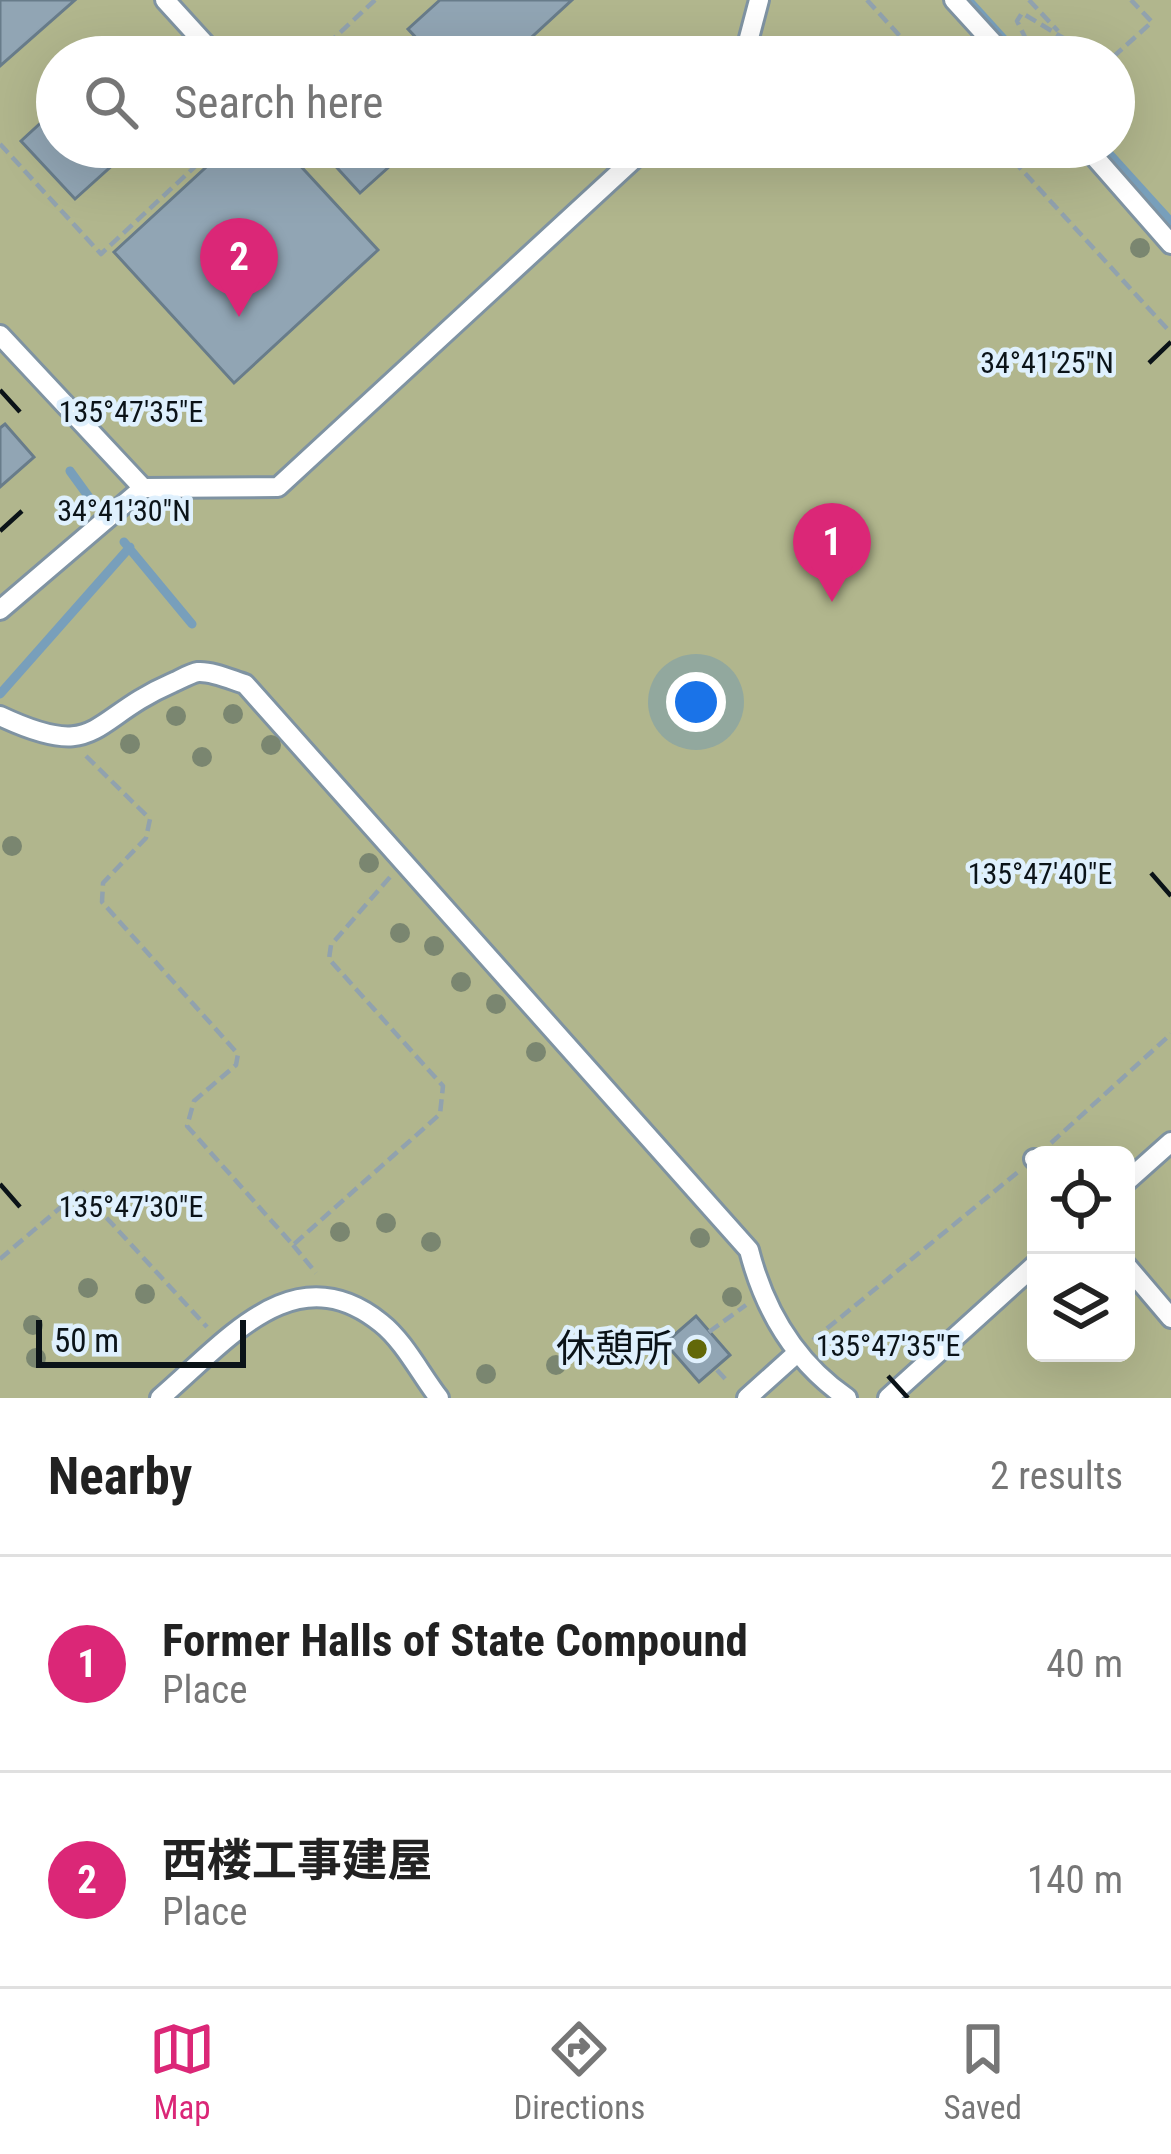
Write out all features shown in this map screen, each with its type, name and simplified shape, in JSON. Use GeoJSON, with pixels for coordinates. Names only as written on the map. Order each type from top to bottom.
{"type":"FeatureCollection","features":[{"type":"Feature","properties":{"kind":"street"},"geometry":{"type":"LineString","coordinates":[[165,0],[198,36]]}},
{"type":"Feature","properties":{"kind":"street"},"geometry":{"type":"LineString","coordinates":[[750,36],[759,0]]}},
{"type":"Feature","properties":{"kind":"street"},"geometry":{"type":"LineString","coordinates":[[954,0],[987,36]]}},
{"type":"Feature","properties":{"kind":"street"},"geometry":{"type":"LineString","coordinates":[[0,610],[142,488],[278,487],[624,168]]}},
{"type":"Feature","properties":{"kind":"street"},"geometry":{"type":"LineString","coordinates":[[1104,168],[1171,244]]}},
{"type":"Feature","properties":{"kind":"street"},"geometry":{"type":"LineString","coordinates":[[0,335],[142,488]]}},
{"type":"Feature","properties":{"kind":"street"},"geometry":{"type":"LineString","coordinates":[[0,716],[49,739],[68,739],[112,722],[156,690],[199,672],[245,684],[406,859],[749,1250],[760,1294],[797,1352],[847,1398]]}},
{"type":"Feature","properties":{"kind":"street"},"geometry":{"type":"LineString","coordinates":[[1135,1174],[1171,1142]]}},
{"type":"Feature","properties":{"kind":"street"},"geometry":{"type":"LineString","coordinates":[[888,1398],[1027,1272]]}},
{"type":"Feature","properties":{"kind":"street"},"geometry":{"type":"LineString","coordinates":[[1135,1276],[1171,1318]]}},
{"type":"Feature","properties":{"kind":"street"},"geometry":{"type":"LineString","coordinates":[[160,1398],[278,1301],[322,1294],[383,1324],[439,1398]]}},
{"type":"Feature","properties":{"kind":"street"},"geometry":{"type":"LineString","coordinates":[[747,1398],[797,1352]]}},
{"type":"Feature","properties":{"kind":"path"},"geometry":{"type":"LineString","coordinates":[[336,36],[375,0]]}},
{"type":"Feature","properties":{"kind":"path"},"geometry":{"type":"LineString","coordinates":[[867,0],[900,36]]}},
{"type":"Feature","properties":{"kind":"path"},"geometry":{"type":"LineString","coordinates":[[1030,0],[1062,36]]}},
{"type":"Feature","properties":{"kind":"path"},"geometry":{"type":"LineString","coordinates":[[1131,0],[1152,22],[1135,37]]}},
{"type":"Feature","properties":{"kind":"path"},"geometry":{"type":"LineString","coordinates":[[1024,36],[1017,22],[1022,14],[1060,36]]}},
{"type":"Feature","properties":{"kind":"path"},"geometry":{"type":"LineString","coordinates":[[0,144],[101,254],[193,168]]}},
{"type":"Feature","properties":{"kind":"path"},"geometry":{"type":"LineString","coordinates":[[1020,168],[1171,333]]}},
{"type":"Feature","properties":{"kind":"path"},"geometry":{"type":"LineString","coordinates":[[68,739],[151,819],[146,838],[103,884],[102,902],[238,1054],[236,1065],[194,1101],[187,1126],[320,1278],[322,1294]]}},
{"type":"Feature","properties":{"kind":"path"},"geometry":{"type":"LineString","coordinates":[[293,1245],[440,1114],[443,1086],[329,959],[331,945],[406,859]]}},
{"type":"Feature","properties":{"kind":"path"},"geometry":{"type":"LineString","coordinates":[[1049,1146],[1171,1034]]}},
{"type":"Feature","properties":{"kind":"path"},"geometry":{"type":"LineString","coordinates":[[797,1352],[1027,1165]]}},
{"type":"Feature","properties":{"kind":"path"},"geometry":{"type":"LineString","coordinates":[[0,1259],[81,1190],[223,1345]]}},
{"type":"Feature","properties":{"kind":"path"},"geometry":{"type":"LineString","coordinates":[[710,1332],[760,1294]]}},
{"type":"Feature","properties":{"kind":"green space"},"geometry":{"type":"Polygon","coordinates":[[[0,0],[1171,0],[1171,1398],[0,1398],[0,0]]]}},
{"type":"Feature","properties":{"kind":"building"},"geometry":{"type":"Polygon","coordinates":[[[0,0],[75,0],[0,66],[0,0]]]}},
{"type":"Feature","properties":{"kind":"building"},"geometry":{"type":"Polygon","coordinates":[[[440,0],[572,0],[533,36],[414,36],[408,29],[440,0]]]}},
{"type":"Feature","properties":{"kind":"building"},"geometry":{"type":"Polygon","coordinates":[[[36,127],[36,157],[21,141],[36,127]]]}},
{"type":"Feature","properties":{"kind":"building"},"geometry":{"type":"Polygon","coordinates":[[[46,168],[109,168],[75,199],[46,168]]]}},
{"type":"Feature","properties":{"kind":"building"},"geometry":{"type":"Polygon","coordinates":[[[205,168],[302,168],[378,250],[234,383],[114,252],[205,168]]]}},
{"type":"Feature","properties":{"kind":"building"},"geometry":{"type":"Polygon","coordinates":[[[337,168],[388,168],[360,193],[337,168]]]}},
{"type":"Feature","properties":{"kind":"building"},"geometry":{"type":"Polygon","coordinates":[[[5,424],[34,457],[0,487],[0,428],[5,424]]]}},
{"type":"Feature","properties":{"kind":"building","name":"休憩所"},"geometry":{"type":"Polygon","coordinates":[[[696,1316],[730,1355],[699,1382],[665,1343],[696,1316]]]}},
{"type":"Feature","properties":{"kind":"waterway"},"geometry":{"type":"LineString","coordinates":[[968,0],[1001,36]]}},
{"type":"Feature","properties":{"kind":"waterway"},"geometry":{"type":"LineString","coordinates":[[1122,168],[1171,222]]}},
{"type":"Feature","properties":{"kind":"waterway"},"geometry":{"type":"LineString","coordinates":[[70,471],[91,500]]}},
{"type":"Feature","properties":{"kind":"waterway"},"geometry":{"type":"LineString","coordinates":[[124,542],[192,624]]}},
{"type":"Feature","properties":{"kind":"waterway"},"geometry":{"type":"LineString","coordinates":[[0,694],[130,547]]}},
{"type":"Feature","properties":{"kind":"place","name":"西楼工事建屋"},"geometry":{"type":"Point","coordinates":[239,317]}},
{"type":"Feature","properties":{"kind":"place","name":"Former Halls of State Compound"},"geometry":{"type":"Point","coordinates":[832,602]}},
{"type":"Feature","properties":{"kind":"place","name":"休憩所"},"geometry":{"type":"Point","coordinates":[697,1349]}}]}
